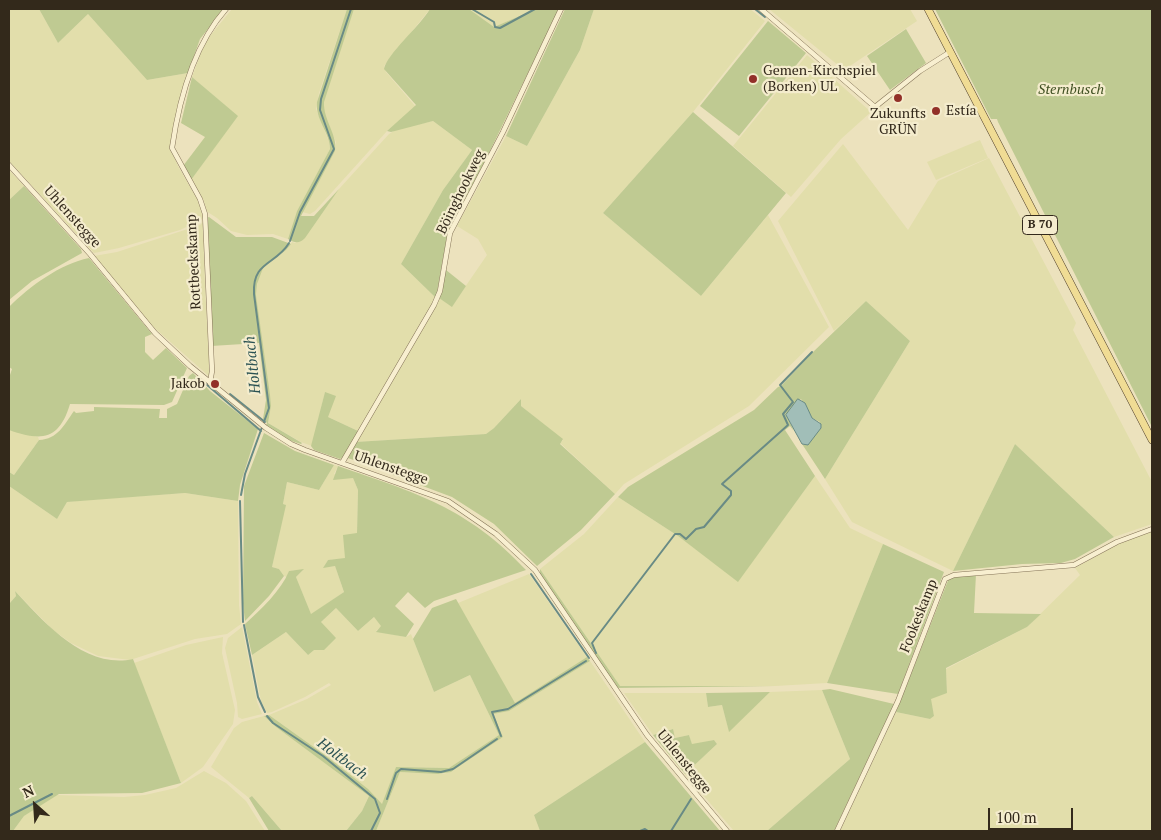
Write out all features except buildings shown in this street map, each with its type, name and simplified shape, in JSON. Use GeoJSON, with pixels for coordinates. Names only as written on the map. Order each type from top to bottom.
{"type":"FeatureCollection","features":[{"type":"Feature","properties":{"kind":"main road","name":"B 70"},"geometry":{"type":"LineString","coordinates":[[928,9],[1152,440]]}},
{"type":"Feature","properties":{"kind":"street","name":"Rottbeckskamp"},"geometry":{"type":"LineString","coordinates":[[210,383],[212,371],[204,214],[200,200],[172,148],[200,46],[208,31],[226,9]]}},
{"type":"Feature","properties":{"kind":"street","name":"Böinghookweg"},"geometry":{"type":"LineString","coordinates":[[342,462],[434,305],[440,291],[450,233],[503,132],[561,9]]}},
{"type":"Feature","properties":{"kind":"street"},"geometry":{"type":"LineString","coordinates":[[761,9],[875,107],[920,71],[950,52]]}},
{"type":"Feature","properties":{"kind":"street","name":"Uhlenstegge"},"geometry":{"type":"LineString","coordinates":[[9,165],[84,247],[155,333],[210,383],[266,428],[291,444],[448,501],[496,534],[535,570],[647,735],[727,831]]}},
{"type":"Feature","properties":{"kind":"street","name":"Fookeskamp"},"geometry":{"type":"LineString","coordinates":[[837,831],[898,701],[945,578],[954,575],[1074,565],[1117,542],[1152,529]]}},
{"type":"Feature","properties":{"kind":"shaded area"},"geometry":{"type":"Polygon","coordinates":[[[9,9],[39,9],[58,43],[88,14],[147,80],[188,73],[170,147],[178,166],[200,204],[203,217],[201,220],[180,230],[119,248],[94,253],[9,161],[9,9]]]}},
{"type":"Feature","properties":{"kind":"shaded area"},"geometry":{"type":"Polygon","coordinates":[[[232,9],[347,9],[319,93],[316,109],[330,149],[297,211],[288,239],[273,234],[247,235],[231,231],[206,211],[204,201],[191,180],[237,116],[192,77],[205,42],[232,9]]]}},
{"type":"Feature","properties":{"kind":"shaded area"},"geometry":{"type":"Polygon","coordinates":[[[354,9],[430,9],[384,66],[386,72],[416,107],[387,131],[315,211],[310,214],[302,212],[335,151],[336,142],[324,116],[324,96],[354,9]]]}},
{"type":"Feature","properties":{"kind":"shaded area"},"geometry":{"type":"Polygon","coordinates":[[[469,9],[536,9],[494,27],[469,9]]]}},
{"type":"Feature","properties":{"kind":"shaded area"},"geometry":{"type":"Polygon","coordinates":[[[594,9],[750,9],[765,21],[693,112],[603,213],[701,296],[768,215],[829,327],[749,406],[624,484],[615,494],[560,443],[563,440],[521,406],[521,399],[486,434],[355,442],[439,298],[452,306],[487,255],[478,239],[457,226],[506,136],[527,146],[580,50],[594,9]]]}},
{"type":"Feature","properties":{"kind":"shaded area"},"geometry":{"type":"Polygon","coordinates":[[[769,9],[910,9],[917,21],[844,70],[769,9]]]}},
{"type":"Feature","properties":{"kind":"shaded area"},"geometry":{"type":"Polygon","coordinates":[[[807,55],[871,112],[841,139],[791,197],[733,146],[807,55]]]}},
{"type":"Feature","properties":{"kind":"shaded area"},"geometry":{"type":"Polygon","coordinates":[[[433,121],[472,150],[443,190],[401,264],[436,298],[358,431],[328,417],[325,392],[312,446],[301,442],[268,423],[271,406],[256,295],[258,277],[263,268],[286,250],[292,242],[295,243],[339,189],[389,134],[397,129],[433,121]]]}},
{"type":"Feature","properties":{"kind":"shaded area"},"geometry":{"type":"Polygon","coordinates":[[[980,140],[988,158],[936,180],[927,162],[980,140]]]}},
{"type":"Feature","properties":{"kind":"shaded area"},"geometry":{"type":"Polygon","coordinates":[[[843,144],[908,230],[938,181],[989,158],[1076,323],[1073,330],[1152,482],[1152,524],[1114,537],[1015,444],[953,571],[852,522],[825,479],[910,341],[866,301],[834,331],[778,221],[843,144]]]}},
{"type":"Feature","properties":{"kind":"shaded area"},"geometry":{"type":"Polygon","coordinates":[[[9,170],[24,186],[9,200],[9,170]]]}},
{"type":"Feature","properties":{"kind":"shaded area"},"geometry":{"type":"Polygon","coordinates":[[[203,222],[210,377],[150,324],[94,256],[117,252],[200,225],[203,222]]]}},
{"type":"Feature","properties":{"kind":"shaded area"},"geometry":{"type":"Polygon","coordinates":[[[9,430],[38,437],[39,440],[14,475],[9,472],[9,430]]]}},
{"type":"Feature","properties":{"kind":"shaded area"},"geometry":{"type":"Polygon","coordinates":[[[334,465],[338,466],[334,474],[353,478],[358,490],[357,533],[345,559],[328,560],[324,567],[335,566],[344,592],[311,615],[296,577],[303,570],[289,571],[287,577],[279,569],[272,567],[285,505],[283,504],[287,482],[319,490],[334,465]]]}},
{"type":"Feature","properties":{"kind":"shaded area"},"geometry":{"type":"Polygon","coordinates":[[[815,476],[850,528],[883,544],[827,683],[775,686],[620,687],[540,569],[584,534],[618,497],[678,536],[738,581],[815,476]]]}},
{"type":"Feature","properties":{"kind":"shaded area"},"geometry":{"type":"Polygon","coordinates":[[[9,486],[57,519],[67,502],[85,500],[185,493],[238,501],[239,605],[241,624],[227,634],[195,639],[130,660],[98,656],[71,643],[53,630],[15,591],[16,596],[9,604],[9,486]]]}},
{"type":"Feature","properties":{"kind":"shaded area"},"geometry":{"type":"Polygon","coordinates":[[[1152,531],[1152,831],[840,831],[896,712],[930,719],[934,716],[930,698],[947,692],[946,669],[1027,627],[1080,575],[1075,568],[1122,542],[1152,531]]]}},
{"type":"Feature","properties":{"kind":"shaded area"},"geometry":{"type":"Polygon","coordinates":[[[529,574],[587,657],[515,704],[458,603],[529,574]]]}},
{"type":"Feature","properties":{"kind":"shaded area"},"geometry":{"type":"Polygon","coordinates":[[[336,608],[358,631],[374,617],[382,626],[376,631],[406,637],[411,634],[434,692],[470,675],[499,735],[449,768],[396,767],[382,805],[325,755],[269,715],[307,699],[331,685],[329,683],[305,697],[272,712],[267,713],[261,701],[252,655],[286,632],[308,655],[321,622],[336,608]]]}},
{"type":"Feature","properties":{"kind":"shaded area"},"geometry":{"type":"Polygon","coordinates":[[[242,627],[257,702],[262,714],[242,719],[238,717],[237,703],[225,648],[228,638],[242,627]]]}},
{"type":"Feature","properties":{"kind":"shaded area"},"geometry":{"type":"Polygon","coordinates":[[[223,637],[222,653],[235,710],[233,724],[203,767],[181,783],[134,663],[186,645],[223,637]]]}},
{"type":"Feature","properties":{"kind":"shaded area"},"geometry":{"type":"Polygon","coordinates":[[[590,661],[645,742],[534,815],[540,831],[376,831],[400,772],[443,774],[453,771],[503,737],[492,714],[509,711],[590,661]]]}},
{"type":"Feature","properties":{"kind":"shaded area"},"geometry":{"type":"Polygon","coordinates":[[[822,690],[850,759],[767,831],[734,831],[685,774],[717,744],[714,740],[692,745],[689,735],[675,738],[672,729],[653,735],[624,693],[706,693],[708,707],[722,705],[729,731],[770,692],[822,690]]]}},
{"type":"Feature","properties":{"kind":"shaded area"},"geometry":{"type":"Polygon","coordinates":[[[264,716],[369,796],[362,811],[346,831],[282,831],[252,796],[249,798],[211,767],[234,728],[242,722],[264,716]]]}},
{"type":"Feature","properties":{"kind":"shaded area"},"geometry":{"type":"Polygon","coordinates":[[[204,771],[226,783],[246,801],[265,831],[13,831],[24,816],[56,795],[124,797],[145,795],[176,788],[204,771]]]}},
{"type":"Feature","properties":{"kind":"green space"},"geometry":{"type":"Polygon","coordinates":[[[39,9],[224,9],[200,39],[188,73],[147,80],[88,14],[58,43],[39,9]]]}},
{"type":"Feature","properties":{"kind":"green space"},"geometry":{"type":"Polygon","coordinates":[[[347,9],[354,9],[324,102],[324,109],[334,139],[335,151],[301,216],[314,216],[339,189],[305,238],[295,242],[288,239],[297,211],[330,149],[328,137],[318,115],[317,102],[347,9]]]}},
{"type":"Feature","properties":{"kind":"green space"},"geometry":{"type":"Polygon","coordinates":[[[430,9],[469,9],[494,27],[536,9],[559,9],[486,159],[448,231],[436,298],[401,264],[443,190],[472,150],[433,121],[391,132],[387,131],[416,105],[384,69],[397,48],[430,9]]]}},
{"type":"Feature","properties":{"kind":"green space"},"geometry":{"type":"Polygon","coordinates":[[[565,9],[594,9],[580,50],[527,146],[506,136],[565,9]]]}},
{"type":"Feature","properties":{"kind":"green space","name":"Sternbusch"},"geometry":{"type":"Polygon","coordinates":[[[935,9],[1152,9],[1152,427],[997,119],[991,119],[935,9]]]}},
{"type":"Feature","properties":{"kind":"green space","name":"Gemen-Kirchspiel (Borken) UL"},"geometry":{"type":"Polygon","coordinates":[[[768,21],[806,53],[739,136],[700,106],[768,21]]]}},
{"type":"Feature","properties":{"kind":"green space"},"geometry":{"type":"Polygon","coordinates":[[[906,29],[926,63],[890,90],[867,56],[906,29]]]}},
{"type":"Feature","properties":{"kind":"green space"},"geometry":{"type":"Polygon","coordinates":[[[192,77],[238,116],[191,180],[183,166],[205,137],[181,123],[192,77]]]}},
{"type":"Feature","properties":{"kind":"green space"},"geometry":{"type":"Polygon","coordinates":[[[693,112],[786,193],[701,296],[603,213],[693,112]]]}},
{"type":"Feature","properties":{"kind":"green space"},"geometry":{"type":"Polygon","coordinates":[[[24,186],[81,249],[82,253],[32,281],[9,300],[9,200],[24,186]]]}},
{"type":"Feature","properties":{"kind":"green space"},"geometry":{"type":"Polygon","coordinates":[[[209,217],[236,237],[272,237],[291,244],[263,268],[257,284],[256,295],[270,395],[271,406],[268,423],[301,444],[285,439],[266,426],[267,423],[263,419],[266,400],[259,343],[211,346],[206,218],[209,217]]]}},
{"type":"Feature","properties":{"kind":"green space"},"geometry":{"type":"Polygon","coordinates":[[[89,258],[152,334],[145,337],[145,352],[153,360],[166,348],[187,368],[172,402],[164,405],[70,404],[66,416],[60,425],[47,435],[30,436],[9,430],[9,378],[12,369],[9,367],[9,307],[26,291],[46,277],[67,265],[89,258]]]}},
{"type":"Feature","properties":{"kind":"green space"},"geometry":{"type":"Polygon","coordinates":[[[446,270],[466,286],[452,307],[439,298],[446,270]]]}},
{"type":"Feature","properties":{"kind":"green space"},"geometry":{"type":"Polygon","coordinates":[[[866,301],[910,341],[825,479],[802,444],[805,445],[820,422],[812,418],[801,399],[790,411],[788,416],[794,431],[790,426],[785,430],[815,476],[738,582],[678,536],[618,497],[628,487],[754,410],[781,386],[866,301]]]}},
{"type":"Feature","properties":{"kind":"green space"},"geometry":{"type":"Polygon","coordinates":[[[193,373],[210,391],[258,429],[240,485],[238,501],[185,493],[67,502],[57,519],[9,486],[9,472],[14,475],[39,440],[56,434],[74,411],[76,413],[94,411],[94,407],[160,409],[159,418],[167,418],[167,409],[177,404],[189,376],[193,373]]]}},
{"type":"Feature","properties":{"kind":"green space"},"geometry":{"type":"Polygon","coordinates":[[[325,392],[336,396],[328,417],[358,431],[340,459],[314,450],[311,446],[325,392]]]}},
{"type":"Feature","properties":{"kind":"green space"},"geometry":{"type":"Polygon","coordinates":[[[521,399],[521,406],[563,439],[560,444],[615,494],[581,530],[537,566],[494,524],[452,497],[348,458],[355,442],[486,434],[521,399]]]}},
{"type":"Feature","properties":{"kind":"green space"},"geometry":{"type":"Polygon","coordinates":[[[264,433],[295,451],[334,465],[319,490],[287,482],[283,504],[286,505],[272,567],[279,569],[284,576],[269,596],[245,621],[243,604],[244,486],[264,433]]]}},
{"type":"Feature","properties":{"kind":"green space"},"geometry":{"type":"Polygon","coordinates":[[[1015,444],[1114,537],[1075,559],[1061,563],[1022,564],[953,571],[1015,444]]]}},
{"type":"Feature","properties":{"kind":"green space"},"geometry":{"type":"Polygon","coordinates":[[[338,466],[439,504],[483,531],[526,570],[434,601],[425,608],[408,592],[395,606],[414,624],[406,637],[376,632],[381,626],[374,617],[358,631],[336,608],[321,622],[336,638],[324,650],[314,650],[308,655],[286,632],[252,655],[245,624],[276,593],[289,571],[304,569],[296,577],[311,614],[344,592],[335,566],[323,568],[328,560],[345,558],[343,535],[357,533],[358,490],[353,478],[333,480],[338,466]]]}},
{"type":"Feature","properties":{"kind":"green space"},"geometry":{"type":"Polygon","coordinates":[[[883,544],[944,572],[898,694],[827,683],[883,544]]]}},
{"type":"Feature","properties":{"kind":"green space"},"geometry":{"type":"Polygon","coordinates":[[[540,569],[620,686],[775,686],[617,688],[540,575],[540,569]]]}},
{"type":"Feature","properties":{"kind":"green space"},"geometry":{"type":"Polygon","coordinates":[[[976,574],[974,613],[1041,614],[1027,627],[946,668],[947,693],[931,699],[934,716],[930,719],[896,712],[949,578],[976,574]]]}},
{"type":"Feature","properties":{"kind":"green space"},"geometry":{"type":"Polygon","coordinates":[[[15,591],[52,629],[82,650],[98,657],[115,660],[133,659],[181,783],[142,793],[59,794],[24,816],[13,831],[9,831],[9,604],[16,596],[15,591]]]}},
{"type":"Feature","properties":{"kind":"green space"},"geometry":{"type":"Polygon","coordinates":[[[456,599],[515,703],[587,657],[590,661],[509,711],[493,714],[503,737],[451,772],[438,774],[400,772],[376,831],[346,831],[362,811],[369,796],[264,716],[269,715],[325,755],[368,789],[382,804],[396,767],[449,768],[499,735],[470,675],[434,692],[413,639],[432,608],[456,599]]]}},
{"type":"Feature","properties":{"kind":"green space"},"geometry":{"type":"Polygon","coordinates":[[[830,689],[894,704],[834,831],[767,831],[850,759],[822,690],[830,689]]]}},
{"type":"Feature","properties":{"kind":"green space"},"geometry":{"type":"Polygon","coordinates":[[[770,692],[729,732],[722,705],[708,707],[706,693],[770,692]]]}},
{"type":"Feature","properties":{"kind":"green space"},"geometry":{"type":"Polygon","coordinates":[[[673,729],[675,738],[689,735],[692,744],[714,740],[717,744],[685,774],[653,735],[673,729]]]}},
{"type":"Feature","properties":{"kind":"green space"},"geometry":{"type":"Polygon","coordinates":[[[645,742],[720,831],[540,831],[534,815],[645,742]]]}},
{"type":"Feature","properties":{"kind":"green space"},"geometry":{"type":"Polygon","coordinates":[[[252,796],[282,831],[269,831],[249,798],[252,796]]]}},
{"type":"Feature","properties":{"kind":"water"},"geometry":{"type":"Polygon","coordinates":[[[798,399],[805,403],[812,418],[821,424],[821,428],[808,445],[802,444],[786,415],[798,399]]]}},
{"type":"Feature","properties":{"kind":"waterway","name":"Holtbach"},"geometry":{"type":"LineString","coordinates":[[290,241],[300,212],[334,149],[320,110],[321,99],[351,9]]}},
{"type":"Feature","properties":{"kind":"waterway"},"geometry":{"type":"LineString","coordinates":[[472,9],[494,22],[495,27],[500,28],[535,9]]}},
{"type":"Feature","properties":{"kind":"waterway"},"geometry":{"type":"LineString","coordinates":[[755,9],[765,17]]}},
{"type":"Feature","properties":{"kind":"waterway","name":"Holtbach"},"geometry":{"type":"LineString","coordinates":[[241,495],[245,474],[269,408],[254,283],[261,269],[278,256],[289,243]]}},
{"type":"Feature","properties":{"kind":"waterway"},"geometry":{"type":"LineString","coordinates":[[596,653],[592,643],[675,534],[680,534],[686,539],[696,529],[704,527],[731,495],[731,491],[722,484],[788,425],[783,414],[793,402],[780,385],[812,352]]}},
{"type":"Feature","properties":{"kind":"waterway"},"geometry":{"type":"LineString","coordinates":[[199,378],[261,431]]}},
{"type":"Feature","properties":{"kind":"waterway"},"geometry":{"type":"LineString","coordinates":[[230,394],[265,422]]}},
{"type":"Feature","properties":{"kind":"waterway","name":"Holtbach"},"geometry":{"type":"LineString","coordinates":[[240,501],[243,622]]}},
{"type":"Feature","properties":{"kind":"waterway"},"geometry":{"type":"LineString","coordinates":[[531,574],[589,658]]}},
{"type":"Feature","properties":{"kind":"waterway","name":"Holtbach"},"geometry":{"type":"LineString","coordinates":[[244,625],[258,697],[265,712]]}},
{"type":"Feature","properties":{"kind":"waterway"},"geometry":{"type":"LineString","coordinates":[[501,736],[492,712],[508,709],[586,661]]}},
{"type":"Feature","properties":{"kind":"waterway","name":"Holtbach"},"geometry":{"type":"LineString","coordinates":[[267,716],[273,723],[323,756],[375,799],[380,813],[371,831]]}},
{"type":"Feature","properties":{"kind":"waterway"},"geometry":{"type":"LineString","coordinates":[[387,799],[396,773],[401,769],[441,772],[453,769],[497,739]]}},
{"type":"Feature","properties":{"kind":"waterway"},"geometry":{"type":"LineString","coordinates":[[9,816],[52,794]]}},
{"type":"Feature","properties":{"kind":"waterway"},"geometry":{"type":"LineString","coordinates":[[671,831],[691,799]]}},
{"type":"Feature","properties":{"kind":"waterway"},"geometry":{"type":"LineString","coordinates":[[640,831],[645,829],[648,831]]}},
{"type":"Feature","properties":{"kind":"place","name":"Gemen-Kirchspiel (Borken) UL"},"geometry":{"type":"Point","coordinates":[753,79]}},
{"type":"Feature","properties":{"kind":"place","name":"Zukunfts GRÜN"},"geometry":{"type":"Point","coordinates":[898,98]}},
{"type":"Feature","properties":{"kind":"place","name":"Estía"},"geometry":{"type":"Point","coordinates":[936,111]}},
{"type":"Feature","properties":{"kind":"place","name":"Jakob"},"geometry":{"type":"Point","coordinates":[215,384]}}]}
